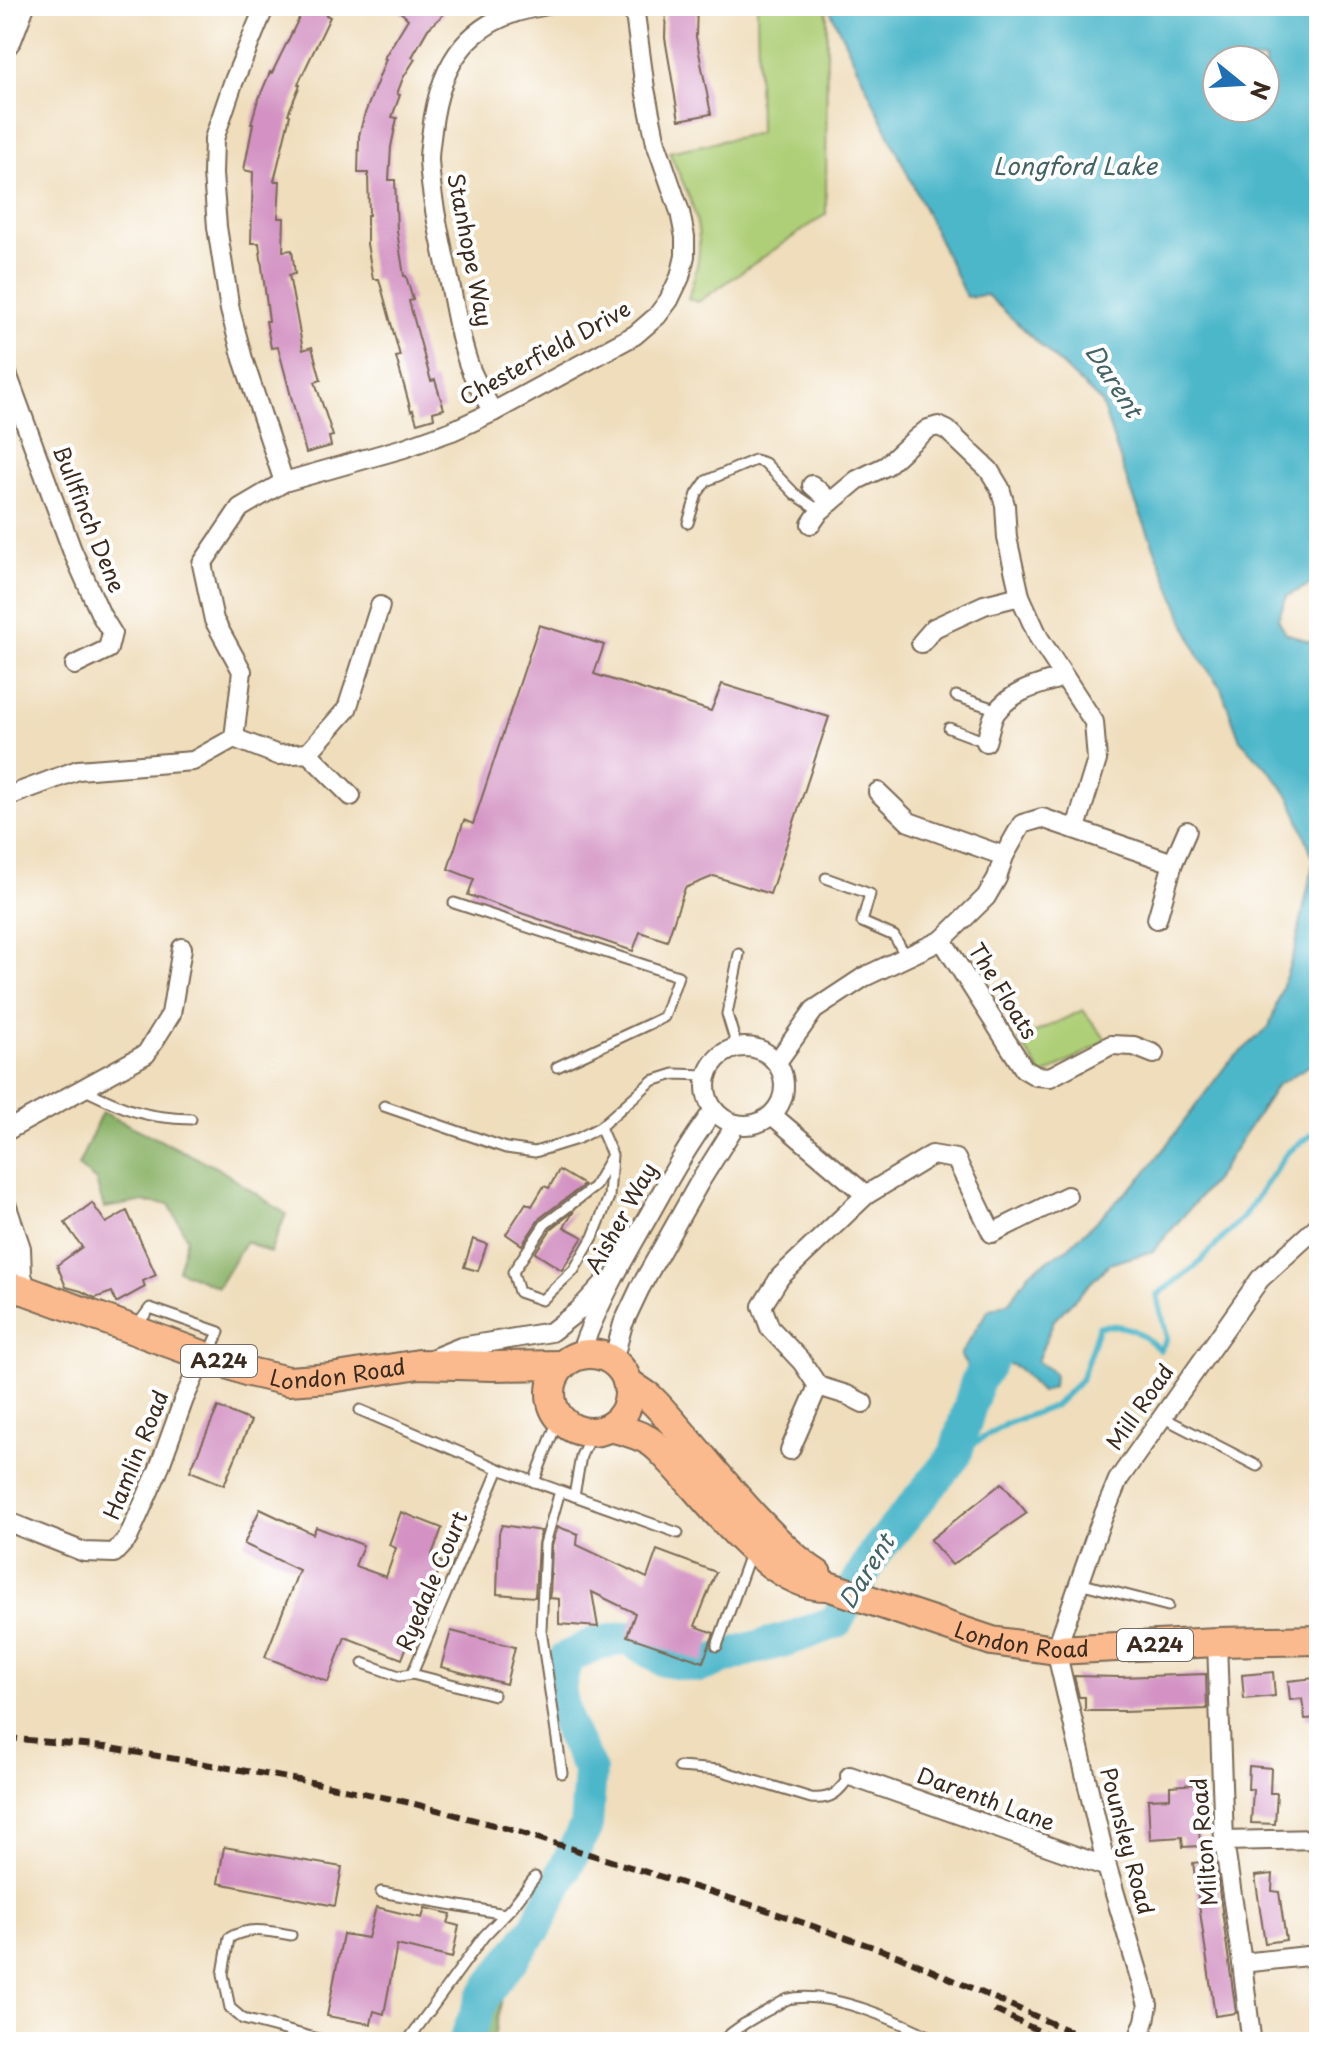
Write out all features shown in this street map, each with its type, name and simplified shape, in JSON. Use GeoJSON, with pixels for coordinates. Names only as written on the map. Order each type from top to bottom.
{"type":"FeatureCollection","features":[{"type":"Feature","properties":{"kind":"main road","name":"London Road"},"geometry":{"type":"LineString","coordinates":[[16,1288],[249,1372],[288,1381],[331,1378],[419,1364],[492,1366],[601,1355],[657,1405],[756,1536]]}},
{"type":"Feature","properties":{"kind":"main road"},"geometry":{"type":"LineString","coordinates":[[555,1408],[552,1381],[571,1360]]}},
{"type":"Feature","properties":{"kind":"main road","name":"London Road"},"geometry":{"type":"LineString","coordinates":[[492,1366],[526,1382],[575,1430],[628,1431],[651,1442],[700,1491],[756,1536],[795,1558],[832,1588],[880,1604],[992,1641],[1056,1650],[1319,1640]]}},
{"type":"Feature","properties":{"kind":"main road"},"geometry":{"type":"LineString","coordinates":[[601,1430],[617,1422],[626,1409],[629,1396],[620,1371]]}},
{"type":"Feature","properties":{"kind":"street"},"geometry":{"type":"LineString","coordinates":[[6,48],[25,6]]}},
{"type":"Feature","properties":{"kind":"street"},"geometry":{"type":"LineString","coordinates":[[265,6],[214,139],[213,174],[217,227],[230,310],[284,482]]}},
{"type":"Feature","properties":{"kind":"street","name":"Stanhope Way"},"geometry":{"type":"LineString","coordinates":[[493,412],[471,369],[464,346],[437,225],[429,158],[435,102],[451,63],[467,40],[509,14],[543,6]]}},
{"type":"Feature","properties":{"kind":"street","name":"Chesterfield Drive"},"geometry":{"type":"LineString","coordinates":[[234,738],[242,671],[214,620],[202,564],[240,508],[284,482],[416,444],[493,412],[635,335],[657,316],[669,300],[680,277],[685,237],[680,212],[656,143],[634,6]]}},
{"type":"Feature","properties":{"kind":"street","name":"Bullfinch Dene"},"geometry":{"type":"LineString","coordinates":[[6,371],[72,550],[112,633],[108,649],[75,665]]}},
{"type":"Feature","properties":{"kind":"street"},"geometry":{"type":"LineString","coordinates":[[812,485],[821,512],[857,480],[886,466],[928,429],[938,426],[947,430],[989,470],[1000,488],[1005,505],[1007,538],[1020,596],[1039,638],[1094,722],[1097,760],[1076,828]]}},
{"type":"Feature","properties":{"kind":"street"},"geometry":{"type":"LineString","coordinates":[[921,643],[934,628],[984,605],[1020,596]]}},
{"type":"Feature","properties":{"kind":"street"},"geometry":{"type":"LineString","coordinates":[[6,797],[78,770],[193,761],[234,738],[278,755],[308,753],[347,709],[380,606]]}},
{"type":"Feature","properties":{"kind":"street"},"geometry":{"type":"LineString","coordinates":[[986,742],[998,710],[1021,691],[1064,677]]}},
{"type":"Feature","properties":{"kind":"street"},"geometry":{"type":"LineString","coordinates":[[308,753],[351,796]]}},
{"type":"Feature","properties":{"kind":"street"},"geometry":{"type":"LineString","coordinates":[[878,792],[905,829],[1004,856]]}},
{"type":"Feature","properties":{"kind":"street"},"geometry":{"type":"LineString","coordinates":[[777,1062],[814,1010],[864,977],[942,940],[986,897],[1022,824],[1042,818],[1173,863]]}},
{"type":"Feature","properties":{"kind":"street"},"geometry":{"type":"LineString","coordinates":[[1157,919],[1173,863],[1187,831]]}},
{"type":"Feature","properties":{"kind":"street","name":"The Floats"},"geometry":{"type":"LineString","coordinates":[[942,940],[1024,1069],[1036,1076],[1050,1077],[1111,1045],[1134,1046],[1154,1054]]}},
{"type":"Feature","properties":{"kind":"street"},"geometry":{"type":"LineString","coordinates":[[6,1131],[146,1054],[171,1014],[182,948]]}},
{"type":"Feature","properties":{"kind":"street"},"geometry":{"type":"LineString","coordinates":[[737,1047],[757,1048],[771,1056],[784,1076],[780,1103],[772,1115],[758,1123],[736,1124],[724,1119],[714,1110],[706,1091],[707,1075],[717,1058],[737,1047]]}},
{"type":"Feature","properties":{"kind":"street","name":"Aisher Way"},"geometry":{"type":"LineString","coordinates":[[571,1360],[620,1265],[692,1140],[714,1110]]}},
{"type":"Feature","properties":{"kind":"street"},"geometry":{"type":"LineString","coordinates":[[772,1115],[866,1195]]}},
{"type":"Feature","properties":{"kind":"street"},"geometry":{"type":"LineString","coordinates":[[620,1371],[623,1324],[699,1183],[736,1124]]}},
{"type":"Feature","properties":{"kind":"street"},"geometry":{"type":"LineString","coordinates":[[863,1403],[818,1386],[802,1362],[770,1328],[762,1306],[780,1277],[866,1195],[932,1155],[956,1159],[992,1233],[1067,1196]]}},
{"type":"Feature","properties":{"kind":"street"},"geometry":{"type":"LineString","coordinates":[[6,1204],[21,1248],[22,1275],[16,1288]]}},
{"type":"Feature","properties":{"kind":"street","name":"Mill Road"},"geometry":{"type":"LineString","coordinates":[[1056,1650],[1118,1480],[1260,1279],[1319,1225]]}},
{"type":"Feature","properties":{"kind":"street"},"geometry":{"type":"LineString","coordinates":[[419,1364],[461,1347],[551,1332],[578,1311],[620,1265]]}},
{"type":"Feature","properties":{"kind":"street","name":"Hamlin Road"},"geometry":{"type":"LineString","coordinates":[[6,1521],[84,1552],[114,1553],[128,1538],[158,1471],[184,1399],[206,1356]]}},
{"type":"Feature","properties":{"kind":"street"},"geometry":{"type":"LineString","coordinates":[[790,1450],[818,1386]]}},
{"type":"Feature","properties":{"kind":"street","name":"Milton Road"},"geometry":{"type":"LineString","coordinates":[[1217,1642],[1224,1841],[1251,2037]]}},
{"type":"Feature","properties":{"kind":"street","name":"Pounsley Road"},"geometry":{"type":"LineString","coordinates":[[1056,1650],[1107,1867],[1148,2005],[1137,2042]]}},
{"type":"Feature","properties":{"kind":"street","name":"Darenth Lane"},"geometry":{"type":"LineString","coordinates":[[850,1776],[1107,1867]]}},
{"type":"Feature","properties":{"kind":"street"},"geometry":{"type":"LineString","coordinates":[[1224,1841],[1319,1839]]}},
{"type":"Feature","properties":{"kind":"street"},"geometry":{"type":"LineString","coordinates":[[1242,1963],[1307,1956],[1318,1958]]}},
{"type":"Feature","properties":{"kind":"lane"},"geometry":{"type":"LineString","coordinates":[[688,523],[697,494],[706,481],[755,460],[765,463],[795,494],[821,512]]}},
{"type":"Feature","properties":{"kind":"lane"},"geometry":{"type":"LineString","coordinates":[[956,696],[998,710]]}},
{"type":"Feature","properties":{"kind":"lane"},"geometry":{"type":"LineString","coordinates":[[949,728],[986,742]]}},
{"type":"Feature","properties":{"kind":"lane"},"geometry":{"type":"LineString","coordinates":[[826,878],[870,894],[862,922],[894,936],[907,958]]}},
{"type":"Feature","properties":{"kind":"lane"},"geometry":{"type":"LineString","coordinates":[[454,903],[678,976],[664,1017],[557,1067]]}},
{"type":"Feature","properties":{"kind":"lane"},"geometry":{"type":"LineString","coordinates":[[737,1047],[727,1014],[739,954]]}},
{"type":"Feature","properties":{"kind":"lane"},"geometry":{"type":"LineString","coordinates":[[384,1106],[506,1148],[535,1152],[577,1139],[600,1127],[652,1081],[674,1074],[707,1075]]}},
{"type":"Feature","properties":{"kind":"lane"},"geometry":{"type":"LineString","coordinates":[[83,1089],[133,1112],[162,1118],[191,1119]]}},
{"type":"Feature","properties":{"kind":"lane"},"geometry":{"type":"LineString","coordinates":[[600,1127],[612,1155],[609,1197],[593,1237],[574,1270],[542,1300],[519,1292],[513,1272],[545,1224],[594,1187],[612,1155]]}},
{"type":"Feature","properties":{"kind":"lane"},"geometry":{"type":"LineString","coordinates":[[534,1482],[555,1408]]}},
{"type":"Feature","properties":{"kind":"lane"},"geometry":{"type":"LineString","coordinates":[[360,1410],[499,1469],[678,1533]]}},
{"type":"Feature","properties":{"kind":"lane"},"geometry":{"type":"LineString","coordinates":[[1162,1417],[1257,1466]]}},
{"type":"Feature","properties":{"kind":"lane"},"geometry":{"type":"LineString","coordinates":[[574,1496],[581,1456],[601,1430]]}},
{"type":"Feature","properties":{"kind":"lane","name":"Ryedale Court"},"geometry":{"type":"LineString","coordinates":[[494,1695],[412,1674],[499,1469]]}},
{"type":"Feature","properties":{"kind":"lane"},"geometry":{"type":"LineString","coordinates":[[560,1491],[545,1544],[541,1630],[562,1773]]}},
{"type":"Feature","properties":{"kind":"lane"},"geometry":{"type":"LineString","coordinates":[[717,1646],[756,1536]]}},
{"type":"Feature","properties":{"kind":"lane"},"geometry":{"type":"LineString","coordinates":[[1079,1583],[1168,1606]]}},
{"type":"Feature","properties":{"kind":"lane"},"geometry":{"type":"LineString","coordinates":[[363,1663],[399,1676],[412,1674]]}},
{"type":"Feature","properties":{"kind":"lane"},"geometry":{"type":"LineString","coordinates":[[679,1767],[719,1770],[822,1799],[839,1791],[850,1776]]}},
{"type":"Feature","properties":{"kind":"lane"},"geometry":{"type":"LineString","coordinates":[[404,2042],[484,1936],[535,1877]]}},
{"type":"Feature","properties":{"kind":"lane"},"geometry":{"type":"LineString","coordinates":[[381,1892],[505,1914]]}},
{"type":"Feature","properties":{"kind":"lane"},"geometry":{"type":"LineString","coordinates":[[291,1935],[252,1930],[229,1938],[223,1974],[230,2008],[243,2019],[330,2042]]}},
{"type":"Feature","properties":{"kind":"lane"},"geometry":{"type":"LineString","coordinates":[[721,2042],[738,2026],[787,2000],[815,1997],[914,2028],[940,2042]]}},
{"type":"Feature","properties":{"kind":"green space"},"geometry":{"type":"Polygon","coordinates":[[[757,6],[824,6],[827,14],[826,214],[698,302],[688,299],[699,255],[697,224],[690,199],[669,152],[759,133],[757,6]]]}},
{"type":"Feature","properties":{"kind":"green space"},"geometry":{"type":"Polygon","coordinates":[[[1083,1010],[1107,1041],[1043,1076],[1019,1040],[1083,1010]]]}},
{"type":"Feature","properties":{"kind":"green space"},"geometry":{"type":"Polygon","coordinates":[[[102,1112],[218,1168],[286,1214],[270,1253],[246,1241],[218,1287],[178,1270],[187,1238],[169,1204],[139,1202],[104,1208],[96,1181],[78,1166],[102,1112]]]}},
{"type":"Feature","properties":{"kind":"green space"},"geometry":{"type":"Polygon","coordinates":[[[511,1954],[493,2042],[446,2042],[511,1954]]]}},
{"type":"Feature","properties":{"kind":"water","name":"Longford Lake"},"geometry":{"type":"Polygon","coordinates":[[[828,6],[1319,6],[1319,580],[1287,596],[1278,619],[1286,633],[1319,645],[1319,1060],[1277,1085],[1216,1178],[1153,1251],[1109,1264],[1054,1320],[1037,1361],[1054,1373],[1053,1387],[1041,1392],[1017,1367],[1003,1362],[977,1382],[960,1355],[988,1310],[1009,1302],[1030,1272],[1069,1247],[1143,1176],[1228,1063],[1269,1027],[1295,949],[1314,860],[1291,799],[1270,771],[1240,740],[1221,688],[1199,657],[1129,486],[1101,402],[987,295],[966,297],[828,6]]]}},
{"type":"Feature","properties":{"kind":"building"},"geometry":{"type":"Polygon","coordinates":[[[305,6],[332,6],[288,114],[274,181],[280,181],[278,218],[284,218],[283,251],[292,250],[295,274],[289,275],[303,350],[312,347],[321,380],[315,382],[333,436],[329,437],[331,446],[306,453],[278,347],[271,348],[259,243],[251,243],[253,172],[244,170],[257,103],[305,6]]]}},
{"type":"Feature","properties":{"kind":"building"},"geometry":{"type":"Polygon","coordinates":[[[394,6],[436,6],[444,14],[428,29],[412,57],[415,59],[403,78],[392,117],[397,118],[389,180],[395,180],[397,231],[404,276],[413,300],[409,301],[431,381],[435,380],[444,409],[433,412],[434,418],[417,423],[396,357],[400,356],[379,279],[373,279],[367,244],[368,173],[358,173],[359,136],[364,116],[384,58],[408,19],[394,6]]]}},
{"type":"Feature","properties":{"kind":"building"},"geometry":{"type":"Polygon","coordinates":[[[666,6],[697,6],[696,37],[711,114],[679,120],[665,38],[666,6]]]}},
{"type":"Feature","properties":{"kind":"building"},"geometry":{"type":"Polygon","coordinates":[[[539,625],[604,645],[594,674],[711,711],[722,684],[829,717],[770,894],[714,876],[685,888],[667,941],[640,932],[633,951],[468,895],[474,879],[448,869],[464,820],[473,824],[539,625]]]}},
{"type":"Feature","properties":{"kind":"building"},"geometry":{"type":"Polygon","coordinates":[[[559,1170],[584,1185],[540,1218],[522,1245],[506,1234],[526,1203],[532,1206],[544,1186],[549,1188],[559,1170]]]}},
{"type":"Feature","properties":{"kind":"building"},"geometry":{"type":"Polygon","coordinates":[[[92,1203],[106,1223],[127,1211],[156,1275],[143,1281],[145,1287],[116,1303],[112,1292],[95,1298],[66,1287],[57,1265],[82,1247],[65,1223],[92,1203]]]}},
{"type":"Feature","properties":{"kind":"building"},"geometry":{"type":"Polygon","coordinates":[[[574,1211],[564,1227],[583,1237],[562,1270],[535,1253],[551,1229],[574,1211]]]}},
{"type":"Feature","properties":{"kind":"building"},"geometry":{"type":"Polygon","coordinates":[[[473,1239],[487,1244],[478,1271],[464,1267],[473,1239]]]}},
{"type":"Feature","properties":{"kind":"building"},"geometry":{"type":"Polygon","coordinates":[[[218,1407],[251,1421],[224,1485],[190,1471],[218,1407]]]}},
{"type":"Feature","properties":{"kind":"building"},"geometry":{"type":"Polygon","coordinates":[[[1002,1483],[1027,1513],[952,1565],[930,1540],[1002,1483]]]}},
{"type":"Feature","properties":{"kind":"building"},"geometry":{"type":"Polygon","coordinates":[[[260,1509],[313,1534],[316,1527],[363,1545],[355,1566],[386,1577],[396,1548],[389,1545],[401,1512],[442,1528],[431,1557],[442,1562],[402,1659],[345,1637],[328,1682],[265,1657],[299,1570],[244,1544],[260,1509]]]}},
{"type":"Feature","properties":{"kind":"building"},"geometry":{"type":"Polygon","coordinates":[[[502,1525],[541,1531],[535,1597],[497,1594],[499,1533],[502,1525]]]}},
{"type":"Feature","properties":{"kind":"building"},"geometry":{"type":"Polygon","coordinates":[[[558,1527],[578,1534],[577,1545],[647,1578],[657,1550],[716,1572],[695,1626],[714,1633],[703,1662],[627,1636],[635,1613],[592,1592],[598,1627],[559,1624],[559,1599],[550,1598],[552,1545],[558,1527]]]}},
{"type":"Feature","properties":{"kind":"building"},"geometry":{"type":"Polygon","coordinates":[[[451,1631],[515,1647],[506,1684],[441,1667],[451,1631]]]}},
{"type":"Feature","properties":{"kind":"building"},"geometry":{"type":"Polygon","coordinates":[[[1273,1672],[1275,1696],[1244,1699],[1242,1675],[1273,1672]]]}},
{"type":"Feature","properties":{"kind":"building"},"geometry":{"type":"Polygon","coordinates":[[[1206,1674],[1207,1709],[1123,1712],[1085,1711],[1085,1697],[1079,1697],[1074,1676],[1120,1677],[1206,1674]]]}},
{"type":"Feature","properties":{"kind":"building"},"geometry":{"type":"Polygon","coordinates":[[[1315,1678],[1319,1718],[1305,1719],[1302,1699],[1290,1700],[1288,1681],[1315,1678]]]}},
{"type":"Feature","properties":{"kind":"building"},"geometry":{"type":"Polygon","coordinates":[[[1249,1766],[1271,1768],[1270,1793],[1277,1793],[1275,1824],[1251,1823],[1253,1789],[1248,1789],[1249,1766]]]}},
{"type":"Feature","properties":{"kind":"building"},"geometry":{"type":"Polygon","coordinates":[[[1197,1784],[1200,1846],[1183,1847],[1182,1837],[1150,1839],[1148,1799],[1170,1798],[1170,1786],[1197,1784]]]}},
{"type":"Feature","properties":{"kind":"building"},"geometry":{"type":"Polygon","coordinates":[[[224,1847],[342,1867],[335,1906],[218,1883],[224,1847]]]}},
{"type":"Feature","properties":{"kind":"building"},"geometry":{"type":"Polygon","coordinates":[[[1215,1860],[1236,2013],[1215,2016],[1193,1863],[1215,1860]]]}},
{"type":"Feature","properties":{"kind":"building"},"geometry":{"type":"Polygon","coordinates":[[[1273,1874],[1272,1891],[1279,1892],[1286,1940],[1265,1943],[1255,1876],[1273,1874]]]}},
{"type":"Feature","properties":{"kind":"building"},"geometry":{"type":"Polygon","coordinates":[[[376,1907],[422,1918],[425,1908],[451,1914],[448,1923],[459,1926],[452,1958],[397,1945],[384,2014],[374,2011],[371,2024],[327,2016],[343,1934],[368,1938],[376,1907]]]}},
{"type":"Feature","properties":{"kind":"waterway"},"geometry":{"type":"LineString","coordinates":[[955,1455],[1006,1424],[1054,1406],[1081,1380],[1099,1326],[1132,1330],[1160,1350],[1167,1338],[1157,1295],[1195,1267],[1245,1215],[1287,1153],[1319,1129]]}},
{"type":"Feature","properties":{"kind":"waterway","name":"Darent"},"geometry":{"type":"LineString","coordinates":[[465,2042],[483,1997],[536,1927],[586,1826],[590,1771],[566,1723],[559,1688],[566,1658],[597,1643],[628,1638],[664,1660],[700,1666],[836,1622],[874,1554],[955,1455],[977,1382],[1001,1344]]}},
{"type":"Feature","properties":{"kind":"railway"},"geometry":{"type":"LineString","coordinates":[[6,1738],[105,1747],[311,1782],[411,1803],[512,1830],[755,1906],[899,1956],[1094,2042]]}},
{"type":"Feature","properties":{"kind":"railway"},"geometry":{"type":"LineString","coordinates":[[994,2010],[1063,2042]]}}]}
